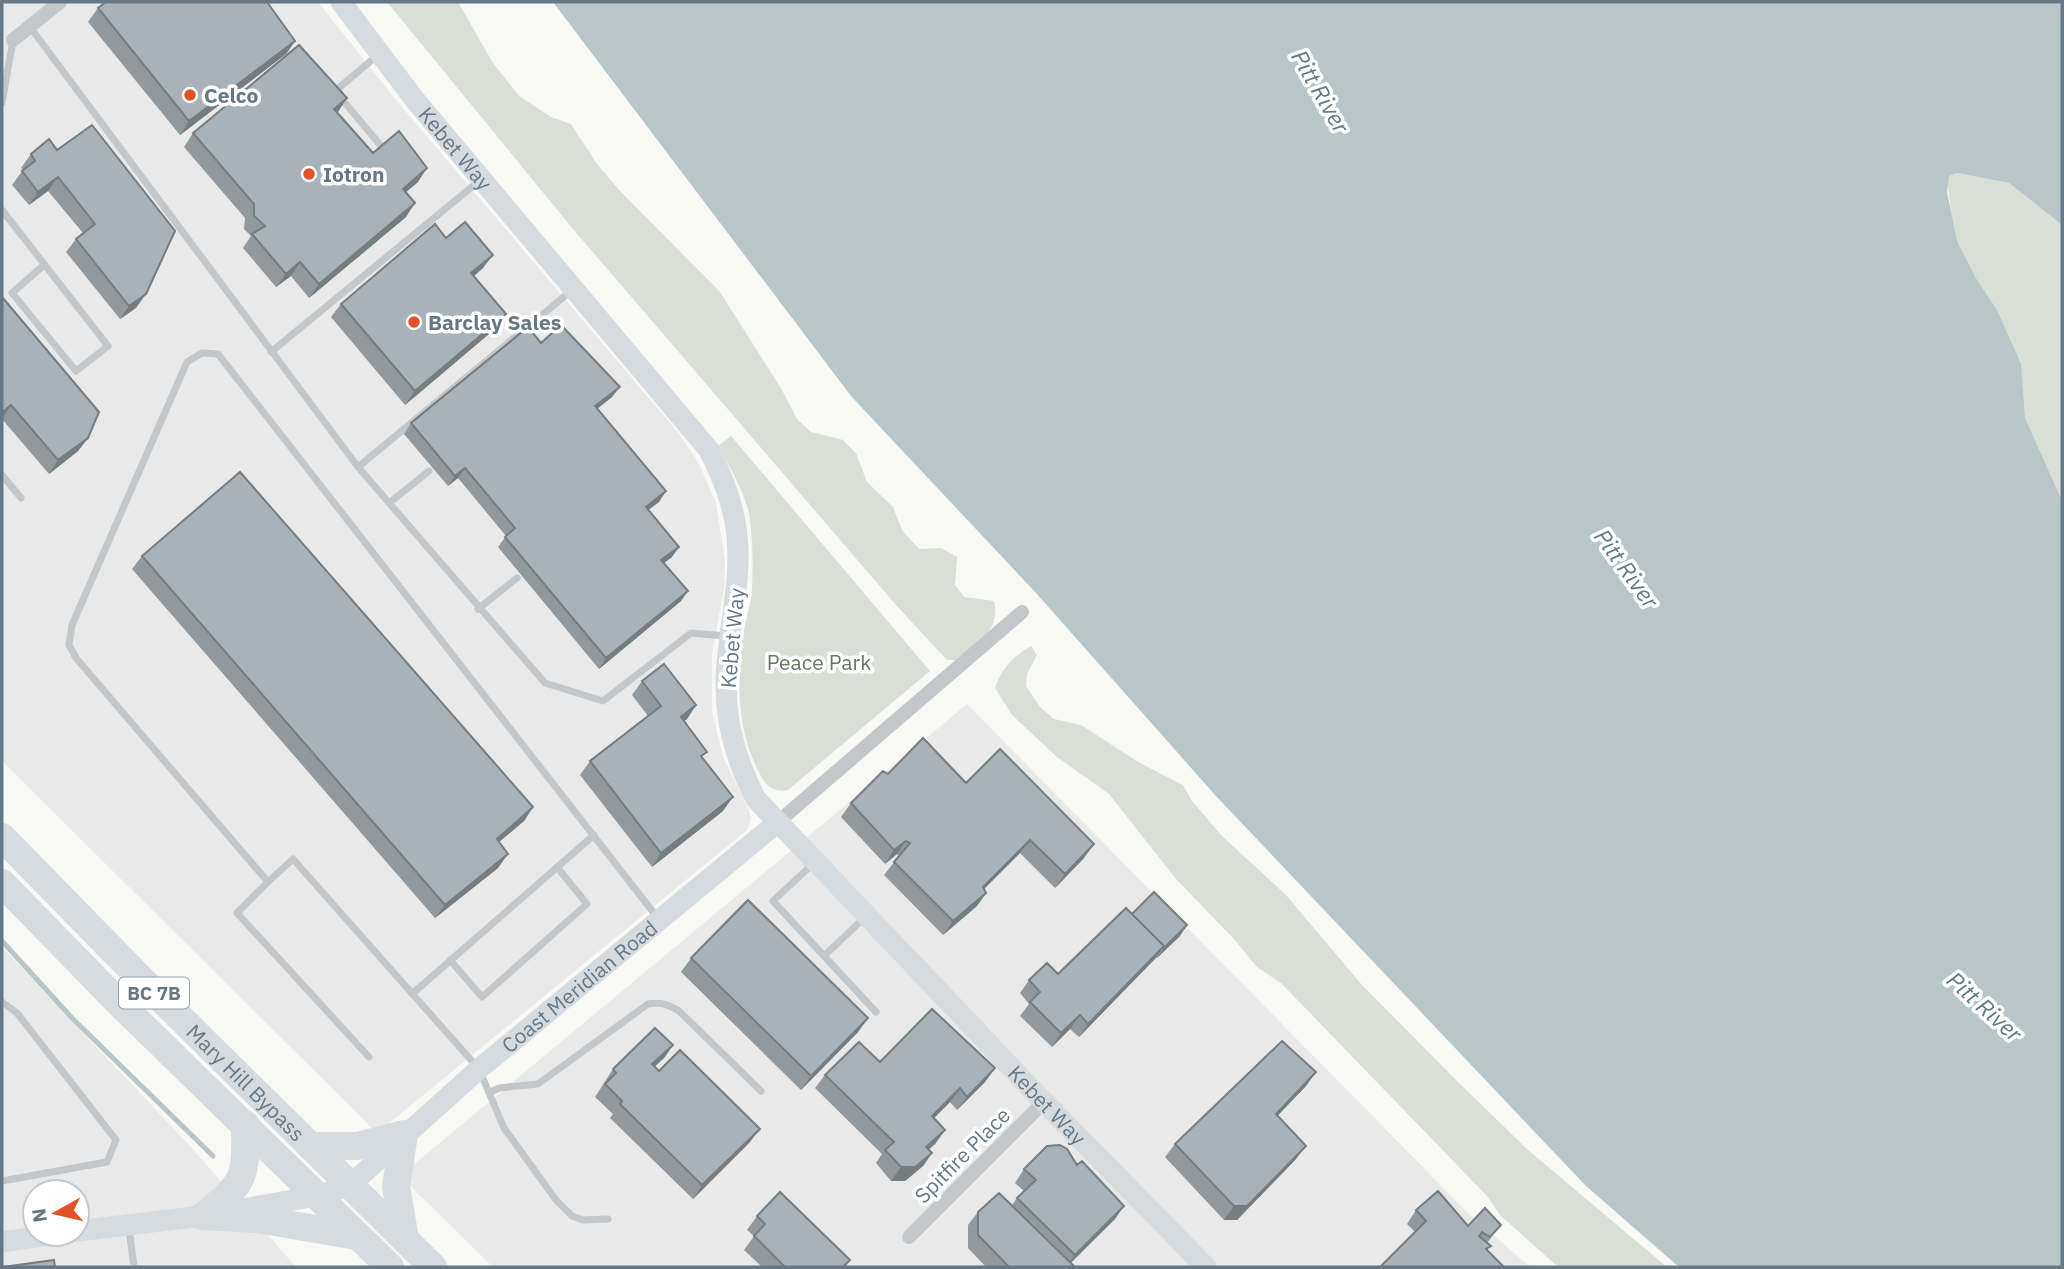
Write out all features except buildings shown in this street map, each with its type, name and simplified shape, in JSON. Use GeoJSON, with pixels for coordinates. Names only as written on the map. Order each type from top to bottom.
{"type":"FeatureCollection","features":[{"type":"Feature","properties":{"kind":"highway","name":"Mary Hill Bypass"},"geometry":{"type":"LineString","coordinates":[[2,837],[433,1267]]}},
{"type":"Feature","properties":{"kind":"highway","name":"Mary Hill Bypass"},"geometry":{"type":"LineString","coordinates":[[2,883],[109,993],[390,1267]]}},
{"type":"Feature","properties":{"kind":"highway"},"geometry":{"type":"LineString","coordinates":[[203,1216],[234,1191],[246,1170],[245,1124]]}},
{"type":"Feature","properties":{"kind":"highway"},"geometry":{"type":"LineString","coordinates":[[310,1146],[356,1146],[404,1134],[396,1187],[405,1240]]}},
{"type":"Feature","properties":{"kind":"highway"},"geometry":{"type":"LineString","coordinates":[[203,1216],[257,1219],[357,1236]]}},
{"type":"Feature","properties":{"kind":"street"},"geometry":{"type":"LineString","coordinates":[[13,40],[60,2]]}},
{"type":"Feature","properties":{"kind":"street","name":"Kebet Way"},"geometry":{"type":"LineString","coordinates":[[341,2],[481,179],[709,450],[725,484],[738,544],[726,681],[734,741],[743,774],[756,799],[1044,1102],[1206,1267]]}},
{"type":"Feature","properties":{"kind":"street","name":"Coast Meridian Road"},"geometry":{"type":"LineString","coordinates":[[91,1229],[203,1216],[316,1196],[349,1186],[479,1069],[778,822],[1022,612]]}},
{"type":"Feature","properties":{"kind":"street","name":"Spitfire Place"},"geometry":{"type":"LineString","coordinates":[[909,1237],[1044,1102]]}},
{"type":"Feature","properties":{"kind":"street"},"geometry":{"type":"LineString","coordinates":[[2,1242],[21,1239]]}},
{"type":"Feature","properties":{"kind":"lane"},"geometry":{"type":"LineString","coordinates":[[30,27],[358,467],[478,609],[545,683],[603,701],[691,633],[730,636]]}},
{"type":"Feature","properties":{"kind":"lane"},"geometry":{"type":"LineString","coordinates":[[2,103],[13,40]]}},
{"type":"Feature","properties":{"kind":"lane"},"geometry":{"type":"LineString","coordinates":[[335,91],[380,54]]}},
{"type":"Feature","properties":{"kind":"lane"},"geometry":{"type":"LineString","coordinates":[[326,81],[382,147]]}},
{"type":"Feature","properties":{"kind":"lane"},"geometry":{"type":"LineString","coordinates":[[271,352],[481,179]]}},
{"type":"Feature","properties":{"kind":"lane"},"geometry":{"type":"LineString","coordinates":[[2,211],[108,346],[76,371],[12,293],[44,265]]}},
{"type":"Feature","properties":{"kind":"lane"},"geometry":{"type":"LineString","coordinates":[[358,467],[574,288]]}},
{"type":"Feature","properties":{"kind":"lane"},"geometry":{"type":"LineString","coordinates":[[268,882],[76,658],[69,645],[72,625],[187,362],[202,354],[218,354],[660,920]]}},
{"type":"Feature","properties":{"kind":"lane"},"geometry":{"type":"LineString","coordinates":[[389,503],[429,471]]}},
{"type":"Feature","properties":{"kind":"lane"},"geometry":{"type":"LineString","coordinates":[[2,475],[21,498]]}},
{"type":"Feature","properties":{"kind":"lane"},"geometry":{"type":"LineString","coordinates":[[478,609],[517,578]]}},
{"type":"Feature","properties":{"kind":"lane"},"geometry":{"type":"LineString","coordinates":[[412,993],[594,835]]}},
{"type":"Feature","properties":{"kind":"lane"},"geometry":{"type":"LineString","coordinates":[[369,1057],[237,913],[293,859],[479,1069],[504,1128],[556,1200],[572,1216],[583,1220],[608,1219]]}},
{"type":"Feature","properties":{"kind":"lane"},"geometry":{"type":"LineString","coordinates":[[816,862],[773,901],[876,1012]]}},
{"type":"Feature","properties":{"kind":"lane"},"geometry":{"type":"LineString","coordinates":[[450,960],[482,997],[587,904],[557,867]]}},
{"type":"Feature","properties":{"kind":"lane"},"geometry":{"type":"LineString","coordinates":[[824,956],[867,915]]}},
{"type":"Feature","properties":{"kind":"lane"},"geometry":{"type":"LineString","coordinates":[[2,1002],[17,1013],[116,1140],[107,1162],[2,1181]]}},
{"type":"Feature","properties":{"kind":"lane"},"geometry":{"type":"LineString","coordinates":[[489,1093],[499,1088],[538,1084],[648,1004],[656,1003],[666,1003],[679,1011],[761,1091]]}},
{"type":"Feature","properties":{"kind":"lane"},"geometry":{"type":"LineString","coordinates":[[128,1224],[134,1267]]}},
{"type":"Feature","properties":{"kind":"shaded area"},"geometry":{"type":"Polygon","coordinates":[[[2,2],[318,2],[396,100],[676,430],[697,460],[716,503],[725,560],[724,588],[712,654],[712,712],[723,757],[749,810],[751,819],[747,830],[377,1133],[2,761],[2,2]]]}},
{"type":"Feature","properties":{"kind":"shaded area"},"geometry":{"type":"Polygon","coordinates":[[[967,704],[1467,1212],[1530,1267],[493,1267],[400,1176],[967,704]]]}},
{"type":"Feature","properties":{"kind":"shaded area"},"geometry":{"type":"Polygon","coordinates":[[[2,947],[192,1148],[296,1267],[2,1267],[2,947]]]}},
{"type":"Feature","properties":{"kind":"green space"},"geometry":{"type":"Polygon","coordinates":[[[387,2],[458,2],[493,63],[519,96],[551,117],[571,124],[597,164],[620,191],[720,292],[782,390],[797,419],[811,432],[843,440],[856,453],[867,482],[893,507],[902,530],[919,549],[941,548],[957,557],[955,585],[964,597],[994,601],[995,611],[994,620],[986,635],[960,660],[947,660],[896,605],[573,229],[387,2]]]}},
{"type":"Feature","properties":{"kind":"green space"},"geometry":{"type":"Polygon","coordinates":[[[1957,173],[2009,183],[2062,225],[2062,574],[1954,234],[1947,181],[1949,176],[1957,173]]]}},
{"type":"Feature","properties":{"kind":"green space","name":"Peace Park"},"geometry":{"type":"Polygon","coordinates":[[[731,436],[930,671],[788,790],[776,790],[767,785],[749,749],[742,717],[740,669],[751,595],[752,546],[745,501],[718,446],[731,436]]]}},
{"type":"Feature","properties":{"kind":"green space"},"geometry":{"type":"Polygon","coordinates":[[[1031,646],[1037,655],[1027,674],[1026,686],[1040,707],[1054,719],[1081,725],[1138,762],[1183,785],[1192,801],[1222,836],[1286,895],[1362,985],[1460,1084],[1528,1150],[1667,1267],[1558,1267],[1500,1215],[1487,1196],[1281,983],[1257,967],[1176,879],[1109,794],[1057,757],[1012,715],[995,688],[1009,663],[1031,646]]]}},
{"type":"Feature","properties":{"kind":"water","name":"Pitt River"},"geometry":{"type":"Polygon","coordinates":[[[553,2],[2062,2],[2062,225],[2009,183],[1957,173],[1949,176],[1947,192],[1957,241],[1977,280],[1997,310],[2021,364],[2025,418],[2062,501],[2062,1267],[1679,1267],[1586,1186],[1216,796],[1036,593],[851,396],[553,2]]]}},
{"type":"Feature","properties":{"kind":"waterway"},"geometry":{"type":"LineString","coordinates":[[2,941],[72,1018],[213,1156]]}},
{"type":"Feature","properties":{"kind":"place","name":"Celco"},"geometry":{"type":"Point","coordinates":[190,95]}},
{"type":"Feature","properties":{"kind":"place","name":"Iotron"},"geometry":{"type":"Point","coordinates":[309,174]}},
{"type":"Feature","properties":{"kind":"place","name":"Barclay Sales"},"geometry":{"type":"Point","coordinates":[414,322]}}]}
